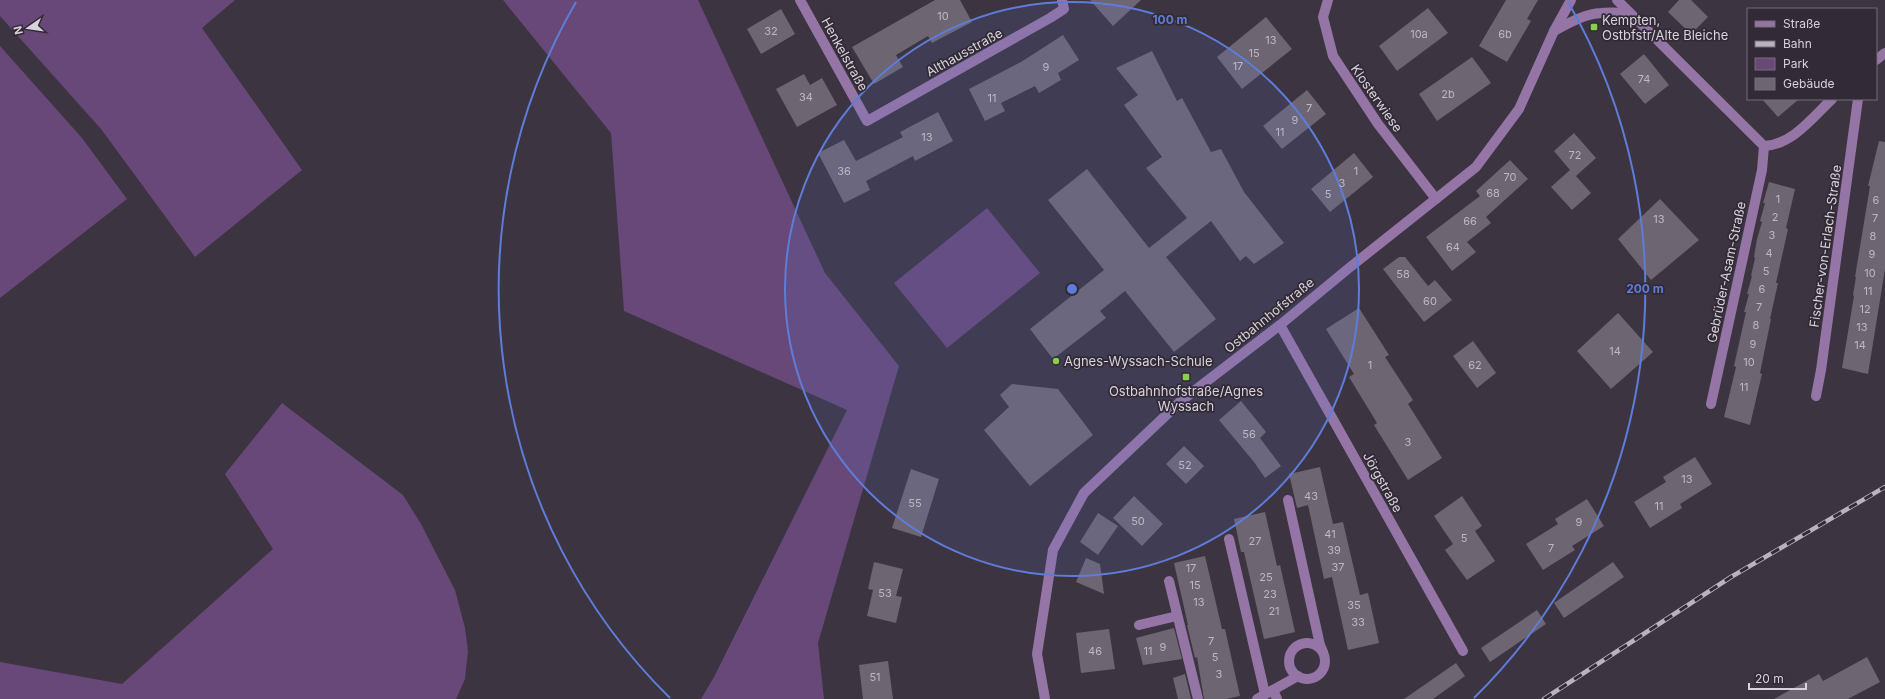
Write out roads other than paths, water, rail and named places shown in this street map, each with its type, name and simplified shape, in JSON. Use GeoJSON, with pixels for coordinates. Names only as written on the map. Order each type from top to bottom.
{"type":"FeatureCollection","features":[{"type":"Feature","properties":{"kind":"street","name":"Henkelstraße"},"geometry":{"type":"LineString","coordinates":[[800,0],[867,121]]}},
{"type":"Feature","properties":{"kind":"street","name":"Althausstraße"},"geometry":{"type":"LineString","coordinates":[[867,121],[1050,18],[1064,9],[1062,0]]}},
{"type":"Feature","properties":{"kind":"street","name":"Klosterwiese"},"geometry":{"type":"LineString","coordinates":[[1328,0],[1323,16],[1333,56],[1378,124],[1436,199]]}},
{"type":"Feature","properties":{"kind":"street","name":"Ostbahnhofstraße"},"geometry":{"type":"LineString","coordinates":[[1045,699],[1037,654],[1053,550],[1084,493],[1181,401],[1280,325],[1317,293],[1476,167],[1519,109],[1554,31],[1571,0]]}},
{"type":"Feature","properties":{"kind":"street"},"geometry":{"type":"LineString","coordinates":[[1617,0],[1764,146],[1773,146],[1788,140],[1831,100]]}},
{"type":"Feature","properties":{"kind":"street"},"geometry":{"type":"LineString","coordinates":[[1554,31],[1581,17],[1597,14],[1630,13]]}},
{"type":"Feature","properties":{"kind":"street"},"geometry":{"type":"LineString","coordinates":[[1877,59],[1885,53]]}},
{"type":"Feature","properties":{"kind":"street","name":"Fischer-von-Erlach-Straße"},"geometry":{"type":"LineString","coordinates":[[1816,396],[1821,370],[1858,100]]}},
{"type":"Feature","properties":{"kind":"street","name":"Gebrüder-Asam-Straße"},"geometry":{"type":"LineString","coordinates":[[1711,404],[1762,170],[1764,146]]}},
{"type":"Feature","properties":{"kind":"street","name":"Jörgstraße"},"geometry":{"type":"LineString","coordinates":[[1280,325],[1463,651]]}},
{"type":"Feature","properties":{"kind":"street"},"geometry":{"type":"LineString","coordinates":[[1288,500],[1320,645],[1323,652],[1325,664],[1319,674],[1309,679],[1298,676],[1290,667],[1289,661],[1293,650],[1297,646],[1309,643],[1320,648],[1323,652]]}},
{"type":"Feature","properties":{"kind":"street"},"geometry":{"type":"LineString","coordinates":[[1228,539],[1268,696],[1298,676]]}},
{"type":"Feature","properties":{"kind":"street"},"geometry":{"type":"LineString","coordinates":[[1169,581],[1198,699]]}},
{"type":"Feature","properties":{"kind":"street"},"geometry":{"type":"LineString","coordinates":[[1140,624],[1177,616]]}},
{"type":"Feature","properties":{"kind":"railway"},"geometry":{"type":"LineString","coordinates":[[1544,699],[1731,577],[1885,487]]}},
{"type":"Feature","properties":{"kind":"place","name":"Kempten, Ostbfstr/Alte Bleiche"},"geometry":{"type":"Point","coordinates":[1594,27]}},
{"type":"Feature","properties":{"kind":"place","name":"Agnes-Wyssach-Schule"},"geometry":{"type":"Point","coordinates":[1056,361]}},
{"type":"Feature","properties":{"kind":"place","name":"Ostbahnhofstraße/Agnes Wyssach"},"geometry":{"type":"Point","coordinates":[1186,377]}}]}
